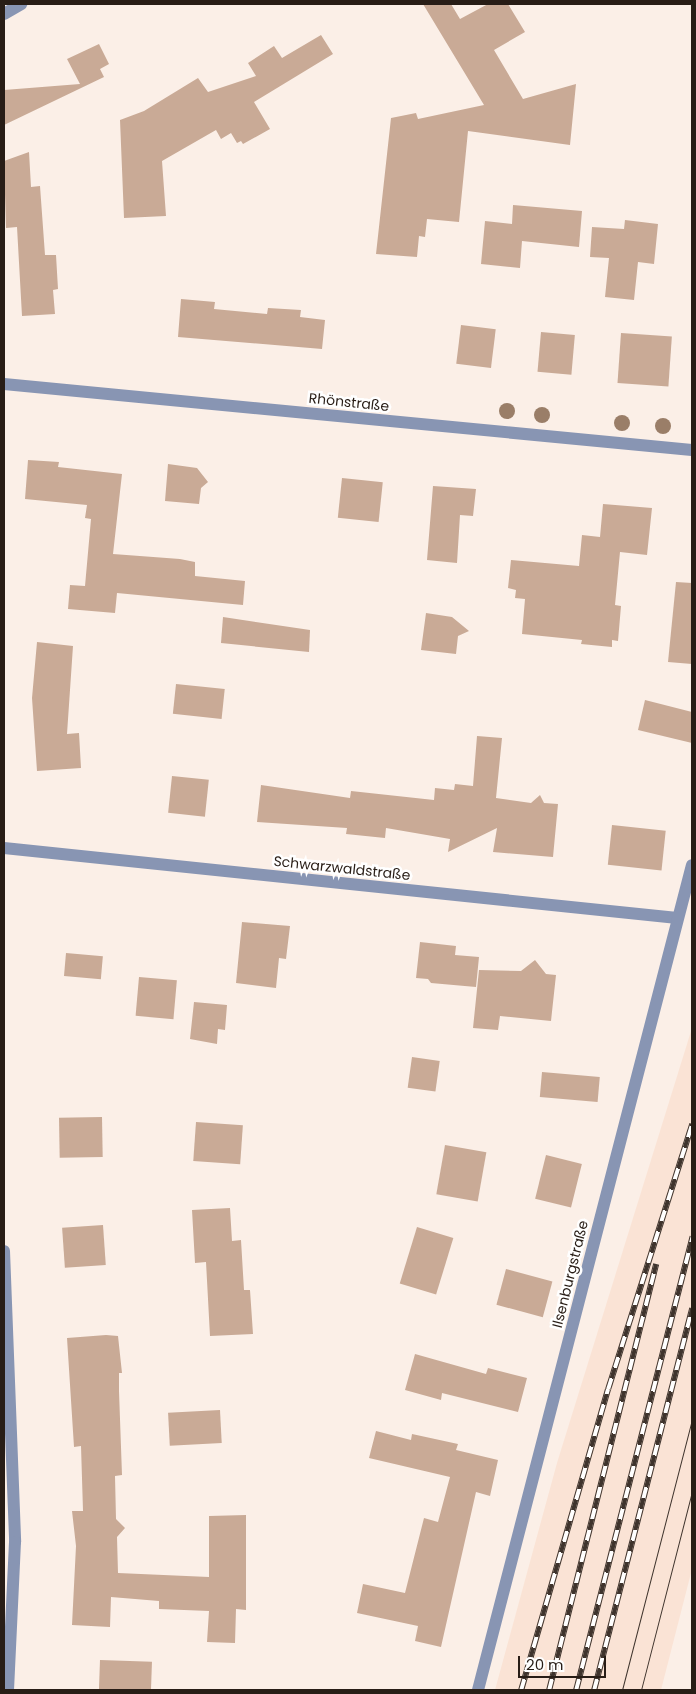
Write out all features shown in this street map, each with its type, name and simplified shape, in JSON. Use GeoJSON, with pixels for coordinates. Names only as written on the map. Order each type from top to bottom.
{"type":"FeatureCollection","features":[{"type":"Feature","properties":{"kind":"street"},"geometry":{"type":"LineString","coordinates":[[4,14],[21,4]]}},
{"type":"Feature","properties":{"kind":"street","name":"Rhönstraße"},"geometry":{"type":"LineString","coordinates":[[4,384],[692,450]]}},
{"type":"Feature","properties":{"kind":"street","name":"Schwarzwaldstraße"},"geometry":{"type":"LineString","coordinates":[[4,848],[677,918]]}},
{"type":"Feature","properties":{"kind":"street","name":"Ilsenburgstraße"},"geometry":{"type":"LineString","coordinates":[[478,1690],[692,865]]}},
{"type":"Feature","properties":{"kind":"street"},"geometry":{"type":"LineString","coordinates":[[4,1251],[15,1542],[8,1690]]}},
{"type":"Feature","properties":{"kind":"shaded area"},"geometry":{"type":"Polygon","coordinates":[[[692,1028],[692,1569],[661,1690],[495,1690],[557,1463],[692,1028]]]}},
{"type":"Feature","properties":{"kind":"building"},"geometry":{"type":"Polygon","coordinates":[[[423,4],[451,4],[460,19],[488,4],[508,4],[525,32],[494,50],[523,99],[576,84],[570,145],[468,131],[459,222],[427,219],[425,237],[419,236],[417,257],[376,254],[391,118],[416,113],[418,119],[484,105],[423,4]]]}},
{"type":"Feature","properties":{"kind":"building"},"geometry":{"type":"Polygon","coordinates":[[[321,35],[333,54],[254,102],[270,129],[243,144],[241,141],[237,143],[231,133],[221,139],[216,130],[162,161],[166,216],[124,218],[120,120],[144,111],[198,78],[208,92],[256,76],[248,63],[274,46],[282,58],[321,35]]]}},
{"type":"Feature","properties":{"kind":"building"},"geometry":{"type":"Polygon","coordinates":[[[99,44],[109,64],[100,69],[104,77],[4,125],[4,90],[80,84],[67,59],[99,44]]]}},
{"type":"Feature","properties":{"kind":"building"},"geometry":{"type":"Polygon","coordinates":[[[29,152],[31,187],[40,186],[45,255],[56,255],[58,289],[53,290],[55,314],[22,316],[17,227],[6,228],[4,161],[29,152]]]}},
{"type":"Feature","properties":{"kind":"building"},"geometry":{"type":"Polygon","coordinates":[[[513,205],[582,211],[579,247],[522,241],[520,268],[481,264],[485,221],[512,224],[513,205]]]}},
{"type":"Feature","properties":{"kind":"building"},"geometry":{"type":"Polygon","coordinates":[[[625,220],[658,224],[654,264],[638,262],[634,300],[605,297],[609,258],[590,257],[592,227],[624,229],[625,220]]]}},
{"type":"Feature","properties":{"kind":"building"},"geometry":{"type":"Polygon","coordinates":[[[181,299],[215,302],[214,309],[267,314],[268,308],[301,310],[300,317],[325,320],[322,349],[178,337],[181,299]]]}},
{"type":"Feature","properties":{"kind":"building"},"geometry":{"type":"Polygon","coordinates":[[[461,325],[496,329],[491,368],[456,364],[461,325]]]}},
{"type":"Feature","properties":{"kind":"building"},"geometry":{"type":"Polygon","coordinates":[[[541,332],[575,335],[571,375],[538,372],[541,332]]]}},
{"type":"Feature","properties":{"kind":"building"},"geometry":{"type":"Polygon","coordinates":[[[621,333],[672,337],[668,386],[618,383],[621,333]]]}},
{"type":"Feature","properties":{"kind":"building"},"geometry":{"type":"Polygon","coordinates":[[[28,460],[59,462],[58,467],[122,474],[113,554],[180,559],[195,562],[195,576],[245,581],[243,605],[117,593],[115,613],[68,609],[70,585],[85,586],[91,519],[85,518],[87,505],[25,499],[28,460]]]}},
{"type":"Feature","properties":{"kind":"building"},"geometry":{"type":"Polygon","coordinates":[[[168,464],[197,468],[208,482],[201,488],[199,504],[165,501],[168,464]]]}},
{"type":"Feature","properties":{"kind":"building"},"geometry":{"type":"Polygon","coordinates":[[[342,478],[383,482],[379,522],[338,518],[342,478]]]}},
{"type":"Feature","properties":{"kind":"building"},"geometry":{"type":"Polygon","coordinates":[[[433,486],[476,489],[473,516],[460,515],[457,563],[427,560],[433,486]]]}},
{"type":"Feature","properties":{"kind":"building"},"geometry":{"type":"Polygon","coordinates":[[[603,504],[652,508],[647,555],[620,552],[615,605],[621,606],[618,641],[612,640],[612,647],[581,644],[582,640],[522,634],[525,599],[515,598],[516,590],[508,588],[511,560],[579,566],[582,535],[600,537],[603,504]]]}},
{"type":"Feature","properties":{"kind":"building"},"geometry":{"type":"Polygon","coordinates":[[[676,582],[692,583],[692,664],[668,662],[676,582]]]}},
{"type":"Feature","properties":{"kind":"building"},"geometry":{"type":"Polygon","coordinates":[[[426,613],[452,617],[469,631],[458,636],[456,654],[421,650],[426,613]]]}},
{"type":"Feature","properties":{"kind":"building"},"geometry":{"type":"Polygon","coordinates":[[[223,617],[310,630],[309,652],[221,643],[223,617]]]}},
{"type":"Feature","properties":{"kind":"building"},"geometry":{"type":"Polygon","coordinates":[[[37,642],[73,646],[67,734],[79,733],[81,768],[37,771],[32,698],[37,642]]]}},
{"type":"Feature","properties":{"kind":"building"},"geometry":{"type":"Polygon","coordinates":[[[176,684],[225,689],[222,719],[173,714],[176,684]]]}},
{"type":"Feature","properties":{"kind":"building"},"geometry":{"type":"Polygon","coordinates":[[[645,700],[692,712],[692,743],[638,730],[645,700]]]}},
{"type":"Feature","properties":{"kind":"building"},"geometry":{"type":"Polygon","coordinates":[[[477,736],[502,738],[496,798],[531,803],[540,795],[544,803],[558,804],[553,857],[493,852],[497,828],[448,852],[450,839],[386,828],[385,838],[346,834],[347,828],[257,822],[261,785],[350,798],[351,791],[434,800],[435,788],[454,790],[455,784],[473,786],[477,736]]]}},
{"type":"Feature","properties":{"kind":"building"},"geometry":{"type":"Polygon","coordinates":[[[172,776],[209,780],[205,817],[168,813],[172,776]]]}},
{"type":"Feature","properties":{"kind":"building"},"geometry":{"type":"Polygon","coordinates":[[[612,825],[666,831],[662,870],[608,865],[612,825]]]}},
{"type":"Feature","properties":{"kind":"building"},"geometry":{"type":"Polygon","coordinates":[[[242,922],[290,926],[286,959],[279,958],[276,988],[236,983],[242,922]]]}},
{"type":"Feature","properties":{"kind":"building"},"geometry":{"type":"Polygon","coordinates":[[[420,942],[456,946],[455,955],[479,957],[476,987],[431,983],[428,979],[416,978],[420,942]]]}},
{"type":"Feature","properties":{"kind":"building"},"geometry":{"type":"Polygon","coordinates":[[[66,953],[103,956],[101,979],[64,976],[66,953]]]}},
{"type":"Feature","properties":{"kind":"building"},"geometry":{"type":"Polygon","coordinates":[[[535,960],[546,974],[556,975],[551,1021],[500,1016],[498,1030],[473,1028],[479,970],[521,971],[535,960]]]}},
{"type":"Feature","properties":{"kind":"building"},"geometry":{"type":"Polygon","coordinates":[[[139,977],[177,980],[173,1019],[136,1016],[139,977]]]}},
{"type":"Feature","properties":{"kind":"building"},"geometry":{"type":"Polygon","coordinates":[[[194,1002],[227,1005],[225,1030],[218,1029],[217,1044],[190,1039],[194,1002]]]}},
{"type":"Feature","properties":{"kind":"building"},"geometry":{"type":"Polygon","coordinates":[[[412,1057],[440,1061],[435,1092],[408,1088],[412,1057]]]}},
{"type":"Feature","properties":{"kind":"building"},"geometry":{"type":"Polygon","coordinates":[[[542,1072],[600,1077],[598,1102],[540,1097],[542,1072]]]}},
{"type":"Feature","properties":{"kind":"building"},"geometry":{"type":"Polygon","coordinates":[[[102,1117],[103,1157],[60,1158],[59,1118],[102,1117]]]}},
{"type":"Feature","properties":{"kind":"building"},"geometry":{"type":"Polygon","coordinates":[[[196,1122],[243,1125],[240,1164],[193,1161],[196,1122]]]}},
{"type":"Feature","properties":{"kind":"building"},"geometry":{"type":"Polygon","coordinates":[[[445,1145],[486,1152],[478,1202],[436,1194],[445,1145]]]}},
{"type":"Feature","properties":{"kind":"building"},"geometry":{"type":"Polygon","coordinates":[[[546,1155],[582,1164],[571,1208],[535,1199],[546,1155]]]}},
{"type":"Feature","properties":{"kind":"building"},"geometry":{"type":"Polygon","coordinates":[[[230,1208],[232,1241],[241,1240],[244,1290],[250,1290],[253,1334],[210,1336],[206,1262],[195,1263],[192,1210],[230,1208]]]}},
{"type":"Feature","properties":{"kind":"building"},"geometry":{"type":"Polygon","coordinates":[[[103,1225],[106,1265],[65,1268],[62,1228],[103,1225]]]}},
{"type":"Feature","properties":{"kind":"building"},"geometry":{"type":"Polygon","coordinates":[[[417,1227],[453,1238],[436,1295],[400,1283],[417,1227]]]}},
{"type":"Feature","properties":{"kind":"building"},"geometry":{"type":"Polygon","coordinates":[[[506,1269],[552,1281],[543,1317],[496,1305],[506,1269]]]}},
{"type":"Feature","properties":{"kind":"building"},"geometry":{"type":"Polygon","coordinates":[[[118,1336],[122,1373],[119,1373],[119,1391],[122,1475],[115,1476],[116,1519],[125,1528],[117,1537],[118,1573],[209,1577],[209,1516],[246,1515],[246,1610],[236,1609],[235,1643],[207,1642],[209,1611],[159,1609],[159,1601],[111,1597],[110,1627],[72,1625],[76,1546],[72,1511],[83,1511],[81,1446],[74,1447],[67,1338],[118,1336]]]}},
{"type":"Feature","properties":{"kind":"building"},"geometry":{"type":"Polygon","coordinates":[[[415,1354],[486,1374],[488,1368],[527,1378],[518,1412],[442,1393],[441,1400],[405,1390],[415,1354]]]}},
{"type":"Feature","properties":{"kind":"building"},"geometry":{"type":"Polygon","coordinates":[[[220,1410],[222,1443],[170,1446],[168,1413],[220,1410]]]}},
{"type":"Feature","properties":{"kind":"building"},"geometry":{"type":"Polygon","coordinates":[[[376,1431],[411,1440],[412,1434],[458,1444],[456,1450],[498,1460],[490,1496],[476,1492],[441,1647],[415,1641],[418,1626],[357,1613],[363,1584],[405,1593],[424,1518],[438,1522],[450,1477],[369,1458],[376,1431]]]}},
{"type":"Feature","properties":{"kind":"building"},"geometry":{"type":"Polygon","coordinates":[[[100,1660],[152,1662],[151,1690],[99,1690],[100,1660]]]}},
{"type":"Feature","properties":{"kind":"tram line"},"geometry":{"type":"LineString","coordinates":[[622,1690],[692,1419]]}},
{"type":"Feature","properties":{"kind":"tram line"},"geometry":{"type":"LineString","coordinates":[[641,1690],[692,1491]]}},
{"type":"Feature","properties":{"kind":"railway"},"geometry":{"type":"LineString","coordinates":[[521,1690],[608,1389],[692,1124]]}},
{"type":"Feature","properties":{"kind":"railway"},"geometry":{"type":"LineString","coordinates":[[576,1690],[692,1237]]}},
{"type":"Feature","properties":{"kind":"railway"},"geometry":{"type":"LineString","coordinates":[[549,1690],[656,1264]]}},
{"type":"Feature","properties":{"kind":"railway"},"geometry":{"type":"LineString","coordinates":[[594,1690],[692,1308]]}}]}
